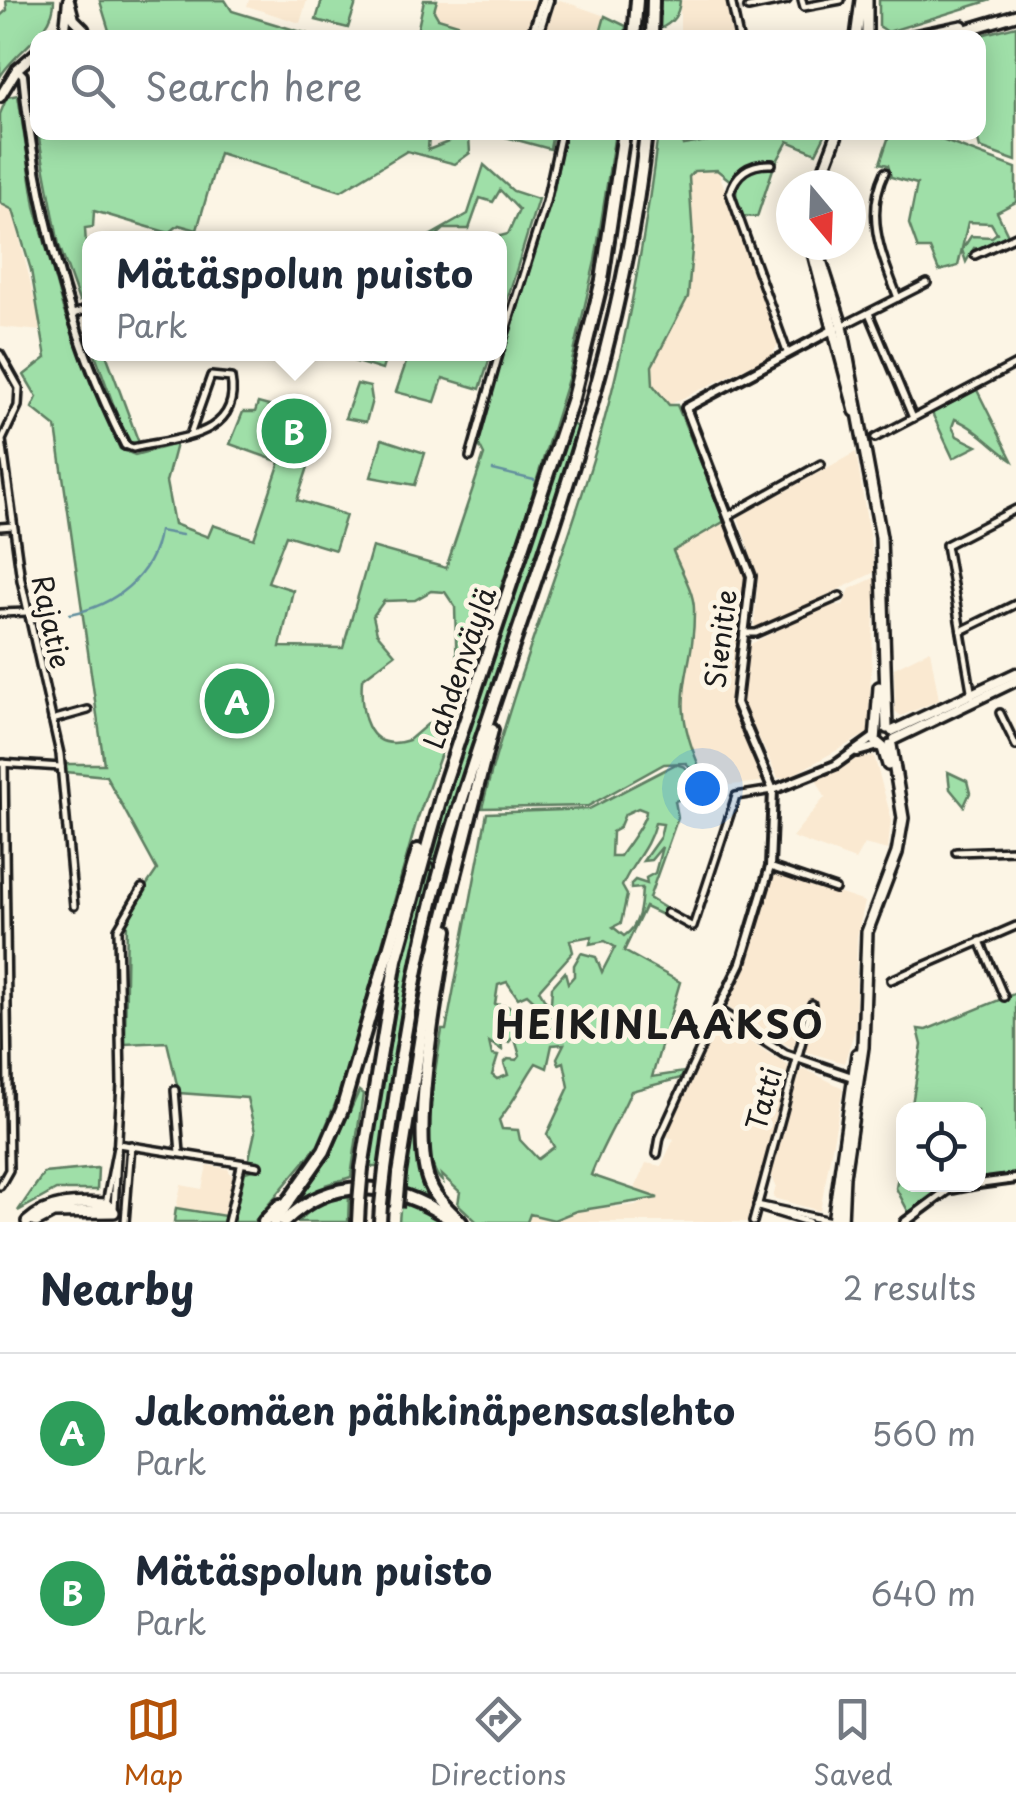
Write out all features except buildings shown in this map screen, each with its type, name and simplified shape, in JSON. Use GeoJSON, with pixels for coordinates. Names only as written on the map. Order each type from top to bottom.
{"type":"FeatureCollection","features":[{"type":"Feature","properties":{"kind":"highway"},"geometry":{"type":"LineString","coordinates":[[635,30],[637,0]]}},
{"type":"Feature","properties":{"kind":"highway"},"geometry":{"type":"LineString","coordinates":[[652,30],[654,0]]}},
{"type":"Feature","properties":{"kind":"highway","name":"Lahdenväylä"},"geometry":{"type":"LineString","coordinates":[[358,1222],[362,1168],[396,960],[446,779],[573,398],[602,280],[623,140]]}},
{"type":"Feature","properties":{"kind":"highway","name":"Lahdenväylä"},"geometry":{"type":"LineString","coordinates":[[380,1222],[401,1049],[419,962],[449,841],[556,528],[602,374],[633,231],[645,140]]}},
{"type":"Feature","properties":{"kind":"highway"},"geometry":{"type":"LineString","coordinates":[[394,1222],[419,1029],[460,845],[505,674]]}},
{"type":"Feature","properties":{"kind":"highway"},"geometry":{"type":"LineString","coordinates":[[274,1222],[310,1171],[342,1110],[424,828],[446,779]]}},
{"type":"Feature","properties":{"kind":"highway"},"geometry":{"type":"LineString","coordinates":[[458,1222],[430,1187],[422,1136],[434,1013],[460,845]]}},
{"type":"Feature","properties":{"kind":"highway"},"geometry":{"type":"LineString","coordinates":[[264,1222],[310,1171]]}},
{"type":"Feature","properties":{"kind":"highway"},"geometry":{"type":"LineString","coordinates":[[284,1222],[320,1195],[350,1187],[399,1193],[458,1222]]}},
{"type":"Feature","properties":{"kind":"main road"},"geometry":{"type":"LineString","coordinates":[[66,30],[71,23],[68,0]]}},
{"type":"Feature","properties":{"kind":"main road"},"geometry":{"type":"LineString","coordinates":[[858,30],[864,0]]}},
{"type":"Feature","properties":{"kind":"main road"},"geometry":{"type":"LineString","coordinates":[[864,0],[866,30]]}},
{"type":"Feature","properties":{"kind":"main road"},"geometry":{"type":"LineString","coordinates":[[963,30],[1016,15]]}},
{"type":"Feature","properties":{"kind":"main road"},"geometry":{"type":"LineString","coordinates":[[71,23],[84,30]]}},
{"type":"Feature","properties":{"kind":"main road"},"geometry":{"type":"LineString","coordinates":[[951,30],[975,26]]}},
{"type":"Feature","properties":{"kind":"main road"},"geometry":{"type":"LineString","coordinates":[[0,96],[18,68],[30,58]]}},
{"type":"Feature","properties":{"kind":"main road"},"geometry":{"type":"LineString","coordinates":[[824,170],[836,140]]}},
{"type":"Feature","properties":{"kind":"main road"},"geometry":{"type":"LineString","coordinates":[[818,260],[858,417],[883,551],[885,738],[902,824],[897,854],[867,932],[864,1033],[833,1222]]}},
{"type":"Feature","properties":{"kind":"main road"},"geometry":{"type":"LineString","coordinates":[[972,698],[1016,673]]}},
{"type":"Feature","properties":{"kind":"main road"},"geometry":{"type":"LineString","coordinates":[[885,738],[1016,681]]}},
{"type":"Feature","properties":{"kind":"main road"},"geometry":{"type":"LineString","coordinates":[[842,1222],[856,1078]]}},
{"type":"Feature","properties":{"kind":"main road"},"geometry":{"type":"LineString","coordinates":[[27,1222],[51,1207],[108,1215]]}},
{"type":"Feature","properties":{"kind":"main road"},"geometry":{"type":"LineString","coordinates":[[36,1222],[66,1211],[108,1215]]}},
{"type":"Feature","properties":{"kind":"street"},"geometry":{"type":"LineString","coordinates":[[537,30],[546,0]]}},
{"type":"Feature","properties":{"kind":"street"},"geometry":{"type":"LineString","coordinates":[[731,0],[738,30]]}},
{"type":"Feature","properties":{"kind":"street"},"geometry":{"type":"LineString","coordinates":[[748,8],[787,0]]}},
{"type":"Feature","properties":{"kind":"street"},"geometry":{"type":"LineString","coordinates":[[803,4],[841,0]]}},
{"type":"Feature","properties":{"kind":"street"},"geometry":{"type":"LineString","coordinates":[[18,68],[30,121]]}},
{"type":"Feature","properties":{"kind":"street"},"geometry":{"type":"LineString","coordinates":[[33,140],[43,202],[82,336]]}},
{"type":"Feature","properties":{"kind":"street"},"geometry":{"type":"LineString","coordinates":[[507,327],[551,185],[559,140]]}},
{"type":"Feature","properties":{"kind":"street"},"geometry":{"type":"LineString","coordinates":[[772,164],[749,167],[737,176],[730,193],[787,352]]}},
{"type":"Feature","properties":{"kind":"street"},"geometry":{"type":"LineString","coordinates":[[885,172],[874,206],[874,228],[898,298]]}},
{"type":"Feature","properties":{"kind":"street"},"geometry":{"type":"LineString","coordinates":[[975,255],[1016,236]]}},
{"type":"Feature","properties":{"kind":"street"},"geometry":{"type":"LineString","coordinates":[[838,327],[927,283]]}},
{"type":"Feature","properties":{"kind":"street"},"geometry":{"type":"LineString","coordinates":[[73,314],[82,311]]}},
{"type":"Feature","properties":{"kind":"street"},"geometry":{"type":"LineString","coordinates":[[869,313],[914,418]]}},
{"type":"Feature","properties":{"kind":"street","name":"Sienitie"},"geometry":{"type":"LineString","coordinates":[[657,1154],[660,1136],[741,963],[770,866],[773,790],[737,710],[751,576],[687,416],[687,404],[838,327]]}},
{"type":"Feature","properties":{"kind":"street","name":"Rajatie"},"geometry":{"type":"LineString","coordinates":[[0,354],[19,388],[16,413],[2,435],[28,612],[61,767],[74,906]]}},
{"type":"Feature","properties":{"kind":"street"},"geometry":{"type":"LineString","coordinates":[[92,361],[126,445],[132,448],[209,432],[221,422],[233,383],[219,374],[208,380],[190,435]]}},
{"type":"Feature","properties":{"kind":"street"},"geometry":{"type":"LineString","coordinates":[[470,457],[497,361]]}},
{"type":"Feature","properties":{"kind":"street"},"geometry":{"type":"LineString","coordinates":[[875,438],[1016,364]]}},
{"type":"Feature","properties":{"kind":"street"},"geometry":{"type":"LineString","coordinates":[[728,516],[821,464]]}},
{"type":"Feature","properties":{"kind":"street"},"geometry":{"type":"LineString","coordinates":[[972,698],[945,540],[1016,509]]}},
{"type":"Feature","properties":{"kind":"street"},"geometry":{"type":"LineString","coordinates":[[0,527],[13,526]]}},
{"type":"Feature","properties":{"kind":"street"},"geometry":{"type":"LineString","coordinates":[[744,633],[756,633],[840,596]]}},
{"type":"Feature","properties":{"kind":"street"},"geometry":{"type":"LineString","coordinates":[[960,631],[1016,604]]}},
{"type":"Feature","properties":{"kind":"street"},"geometry":{"type":"LineString","coordinates":[[0,613],[28,612]]}},
{"type":"Feature","properties":{"kind":"street"},"geometry":{"type":"LineString","coordinates":[[52,720],[88,710]]}},
{"type":"Feature","properties":{"kind":"street"},"geometry":{"type":"LineString","coordinates":[[1000,713],[1016,746]]}},
{"type":"Feature","properties":{"kind":"street"},"geometry":{"type":"LineString","coordinates":[[668,913],[694,927],[738,794],[773,790],[885,738]]}},
{"type":"Feature","properties":{"kind":"street"},"geometry":{"type":"LineString","coordinates":[[0,1186],[9,1170],[2,763],[61,767]]}},
{"type":"Feature","properties":{"kind":"street"},"geometry":{"type":"LineString","coordinates":[[956,852],[1016,850]]}},
{"type":"Feature","properties":{"kind":"street"},"geometry":{"type":"LineString","coordinates":[[770,866],[835,889]]}},
{"type":"Feature","properties":{"kind":"street"},"geometry":{"type":"LineString","coordinates":[[108,1215],[118,1144],[118,929],[142,888]]}},
{"type":"Feature","properties":{"kind":"street"},"geometry":{"type":"LineString","coordinates":[[891,980],[1016,926]]}},
{"type":"Feature","properties":{"kind":"street"},"geometry":{"type":"LineString","coordinates":[[980,941],[1004,997]]}},
{"type":"Feature","properties":{"kind":"street","name":"Tatti"},"geometry":{"type":"LineString","coordinates":[[753,1222],[812,1004]]}},
{"type":"Feature","properties":{"kind":"street"},"geometry":{"type":"LineString","coordinates":[[718,1010],[796,1060],[856,1078]]}},
{"type":"Feature","properties":{"kind":"street"},"geometry":{"type":"LineString","coordinates":[[175,1090],[180,1154]]}},
{"type":"Feature","properties":{"kind":"street"},"geometry":{"type":"LineString","coordinates":[[118,1144],[258,1166]]}},
{"type":"Feature","properties":{"kind":"street"},"geometry":{"type":"LineString","coordinates":[[108,1215],[118,1144]]}},
{"type":"Feature","properties":{"kind":"street"},"geometry":{"type":"LineString","coordinates":[[125,1222],[131,1144]]}},
{"type":"Feature","properties":{"kind":"street"},"geometry":{"type":"LineString","coordinates":[[228,1222],[241,1166]]}},
{"type":"Feature","properties":{"kind":"street"},"geometry":{"type":"LineString","coordinates":[[986,1183],[1016,1179]]}},
{"type":"Feature","properties":{"kind":"street"},"geometry":{"type":"LineString","coordinates":[[905,1222],[945,1192]]}},
{"type":"Feature","properties":{"kind":"street"},"geometry":{"type":"LineString","coordinates":[[756,1205],[833,1222]]}},
{"type":"Feature","properties":{"kind":"street"},"geometry":{"type":"LineString","coordinates":[[756,1205],[808,1222]]}},
{"type":"Feature","properties":{"kind":"shaded area"},"geometry":{"type":"Polygon","coordinates":[[[249,0],[307,0],[300,23],[247,6],[249,0]]]}},
{"type":"Feature","properties":{"kind":"shaded area"},"geometry":{"type":"Polygon","coordinates":[[[437,0],[536,0],[526,30],[449,30],[434,11],[437,0]]]}},
{"type":"Feature","properties":{"kind":"shaded area"},"geometry":{"type":"Polygon","coordinates":[[[560,0],[605,16],[601,30],[546,30],[553,5],[560,0]]]}},
{"type":"Feature","properties":{"kind":"shaded area"},"geometry":{"type":"Polygon","coordinates":[[[680,0],[729,0],[735,30],[680,30],[680,0]]]}},
{"type":"Feature","properties":{"kind":"shaded area"},"geometry":{"type":"Polygon","coordinates":[[[718,170],[780,341],[772,355],[669,405],[653,385],[652,366],[688,297],[693,238],[689,177],[694,171],[718,170]]]}},
{"type":"Feature","properties":{"kind":"shaded area"},"geometry":{"type":"Polygon","coordinates":[[[0,203],[13,210],[42,331],[0,327],[0,203]]]}},
{"type":"Feature","properties":{"kind":"shaded area"},"geometry":{"type":"Polygon","coordinates":[[[856,452],[875,572],[761,627],[754,626],[758,577],[738,517],[856,452]]]}},
{"type":"Feature","properties":{"kind":"shaded area"},"geometry":{"type":"Polygon","coordinates":[[[725,521],[746,578],[731,706],[765,777],[762,782],[710,787],[685,735],[681,693],[695,606],[672,551],[725,521]]]}},
{"type":"Feature","properties":{"kind":"shaded area"},"geometry":{"type":"Polygon","coordinates":[[[876,577],[868,733],[787,778],[778,778],[741,700],[749,645],[823,606],[843,605],[850,589],[876,577]]]}},
{"type":"Feature","properties":{"kind":"shaded area"},"geometry":{"type":"Polygon","coordinates":[[[930,650],[939,700],[901,716],[895,711],[894,668],[930,650]]]}},
{"type":"Feature","properties":{"kind":"shaded area"},"geometry":{"type":"Polygon","coordinates":[[[874,756],[891,817],[888,850],[864,844],[855,860],[792,837],[825,797],[816,779],[857,758],[874,756]]]}},
{"type":"Feature","properties":{"kind":"shaded area"},"geometry":{"type":"Polygon","coordinates":[[[774,872],[865,902],[857,937],[855,1030],[844,1063],[804,1051],[814,1009],[810,1002],[793,1049],[726,1006],[774,872]]]}},
{"type":"Feature","properties":{"kind":"shaded area"},"geometry":{"type":"Polygon","coordinates":[[[717,1021],[789,1066],[748,1222],[527,1222],[529,1214],[554,1220],[576,1211],[636,1205],[655,1197],[634,1190],[646,1163],[661,1166],[674,1139],[665,1136],[717,1021]]]}},
{"type":"Feature","properties":{"kind":"shaded area"},"geometry":{"type":"Polygon","coordinates":[[[805,1069],[843,1088],[820,1211],[773,1198],[776,1186],[770,1172],[797,1073],[805,1069]]]}},
{"type":"Feature","properties":{"kind":"shaded area"},"geometry":{"type":"Polygon","coordinates":[[[207,1165],[228,1169],[233,1178],[225,1216],[176,1208],[181,1185],[202,1189],[207,1165]]]}},
{"type":"Feature","properties":{"kind":"green space"},"geometry":{"type":"Polygon","coordinates":[[[6,0],[54,0],[53,12],[42,30],[30,30],[30,43],[0,77],[0,16],[7,10],[6,0]]]}},
{"type":"Feature","properties":{"kind":"green space"},"geometry":{"type":"Polygon","coordinates":[[[225,0],[232,11],[295,30],[109,30],[100,1],[225,0]]]}},
{"type":"Feature","properties":{"kind":"green space"},"geometry":{"type":"Polygon","coordinates":[[[322,0],[357,0],[348,28],[316,20],[322,0]]]}},
{"type":"Feature","properties":{"kind":"green space"},"geometry":{"type":"Polygon","coordinates":[[[424,0],[437,0],[434,11],[438,18],[458,24],[456,30],[418,30],[424,0]]]}},
{"type":"Feature","properties":{"kind":"green space"},"geometry":{"type":"Polygon","coordinates":[[[660,0],[680,0],[674,18],[659,29],[660,0]]]}},
{"type":"Feature","properties":{"kind":"green space"},"geometry":{"type":"Polygon","coordinates":[[[879,0],[991,0],[894,30],[879,26],[879,0]]]}},
{"type":"Feature","properties":{"kind":"green space"},"geometry":{"type":"Polygon","coordinates":[[[605,16],[626,26],[626,30],[601,30],[605,16]]]}},
{"type":"Feature","properties":{"kind":"green space"},"geometry":{"type":"Polygon","coordinates":[[[1016,26],[1016,161],[980,148],[978,140],[986,140],[986,34],[1016,26]]]}},
{"type":"Feature","properties":{"kind":"green space"},"geometry":{"type":"Polygon","coordinates":[[[18,95],[35,206],[63,309],[120,449],[135,455],[176,444],[166,482],[174,524],[208,537],[213,525],[254,539],[280,462],[230,444],[243,412],[255,412],[258,403],[273,407],[286,422],[295,423],[298,410],[324,419],[297,500],[346,515],[335,550],[286,535],[268,582],[293,590],[280,647],[343,648],[372,547],[446,568],[484,455],[477,441],[502,361],[507,361],[507,343],[554,190],[563,140],[614,140],[595,261],[568,379],[520,534],[417,820],[341,1090],[318,1145],[254,1222],[233,1222],[245,1172],[256,1169],[255,1163],[248,1163],[255,1132],[247,1098],[179,1093],[167,1042],[125,1044],[127,914],[157,870],[106,776],[66,772],[66,764],[104,764],[56,427],[32,408],[37,397],[24,375],[46,358],[31,270],[13,210],[0,203],[0,114],[7,97],[18,95]],[[431,591],[415,600],[384,601],[373,616],[377,633],[395,654],[362,679],[364,715],[374,735],[383,741],[409,740],[443,711],[457,675],[455,607],[445,592],[431,591]]]}},
{"type":"Feature","properties":{"kind":"green space"},"geometry":{"type":"Polygon","coordinates":[[[39,140],[429,140],[428,150],[448,140],[469,140],[470,153],[455,164],[407,151],[341,191],[219,153],[197,230],[179,225],[172,231],[162,231],[94,211],[93,227],[82,231],[79,301],[59,245],[39,140]]]}},
{"type":"Feature","properties":{"kind":"green space"},"geometry":{"type":"Polygon","coordinates":[[[517,140],[552,140],[550,149],[517,140]]]}},
{"type":"Feature","properties":{"kind":"green space"},"geometry":{"type":"Polygon","coordinates":[[[657,140],[682,140],[683,145],[714,140],[822,140],[816,153],[788,141],[776,163],[749,165],[732,182],[717,170],[694,171],[689,177],[693,238],[688,297],[652,366],[653,385],[669,405],[677,405],[725,521],[673,551],[693,602],[693,633],[683,702],[690,742],[700,768],[696,774],[686,763],[664,764],[588,806],[482,808],[507,718],[606,414],[633,294],[657,140]]]}},
{"type":"Feature","properties":{"kind":"green space"},"geometry":{"type":"Polygon","coordinates":[[[888,140],[942,140],[1016,168],[1016,202],[997,212],[1009,237],[985,250],[974,248],[966,262],[962,250],[971,236],[992,237],[997,233],[991,223],[968,222],[958,266],[939,271],[930,249],[918,249],[909,224],[917,184],[891,177],[888,165],[880,163],[888,140]]]}},
{"type":"Feature","properties":{"kind":"green space"},"geometry":{"type":"Polygon","coordinates":[[[484,165],[513,191],[538,199],[507,301],[507,234],[519,210],[500,190],[493,202],[480,198],[469,229],[438,231],[468,214],[484,165]]]}},
{"type":"Feature","properties":{"kind":"green space"},"geometry":{"type":"Polygon","coordinates":[[[770,166],[773,169],[757,217],[741,216],[736,196],[739,181],[750,171],[770,166]]]}},
{"type":"Feature","properties":{"kind":"green space"},"geometry":{"type":"Polygon","coordinates":[[[98,361],[109,361],[139,443],[129,442],[98,361]]]}},
{"type":"Feature","properties":{"kind":"green space"},"geometry":{"type":"Polygon","coordinates":[[[353,361],[385,361],[382,370],[353,361]]]}},
{"type":"Feature","properties":{"kind":"green space"},"geometry":{"type":"Polygon","coordinates":[[[407,361],[489,361],[480,389],[443,378],[435,402],[396,392],[407,361]]]}},
{"type":"Feature","properties":{"kind":"green space"},"geometry":{"type":"Polygon","coordinates":[[[357,384],[370,387],[372,400],[366,422],[345,418],[357,384]]]}},
{"type":"Feature","properties":{"kind":"green space"},"geometry":{"type":"Polygon","coordinates":[[[977,390],[1012,460],[955,419],[952,427],[957,436],[977,446],[953,458],[932,413],[977,390]]]}},
{"type":"Feature","properties":{"kind":"green space"},"geometry":{"type":"Polygon","coordinates":[[[572,424],[582,430],[467,764],[433,876],[408,985],[378,1167],[369,1167],[408,934],[481,688],[572,424]]]}},
{"type":"Feature","properties":{"kind":"green space"},"geometry":{"type":"Polygon","coordinates":[[[382,439],[425,453],[415,485],[371,477],[382,439]]]}},
{"type":"Feature","properties":{"kind":"green space"},"geometry":{"type":"Polygon","coordinates":[[[676,764],[694,777],[686,797],[675,801],[678,817],[649,898],[665,908],[662,915],[645,907],[624,951],[680,982],[652,1077],[684,1072],[681,1078],[631,1091],[591,1175],[658,1198],[576,1211],[554,1220],[530,1214],[527,1222],[477,1222],[458,1204],[460,1192],[441,1174],[443,1182],[435,1170],[429,1133],[442,1030],[446,1030],[487,813],[589,809],[676,764]],[[638,808],[625,814],[619,828],[612,832],[611,856],[620,856],[646,811],[638,808]],[[655,823],[622,886],[627,895],[621,923],[613,927],[624,936],[636,921],[641,902],[642,888],[631,889],[631,884],[635,880],[647,884],[646,878],[655,873],[662,847],[651,860],[643,861],[660,837],[663,824],[655,823]],[[592,936],[570,940],[573,952],[539,990],[546,1002],[551,1003],[552,987],[565,972],[568,983],[574,976],[574,965],[581,953],[596,957],[602,972],[615,947],[605,941],[590,944],[592,936]],[[507,982],[498,985],[495,1004],[523,1013],[531,1023],[533,1039],[534,1019],[543,1009],[527,994],[518,998],[507,982]],[[514,1036],[509,1042],[501,1042],[502,1050],[489,1042],[492,1055],[498,1056],[492,1075],[497,1079],[508,1075],[504,1063],[508,1059],[517,1060],[520,1056],[514,1036]],[[564,1044],[552,1045],[547,1068],[536,1063],[499,1120],[502,1129],[518,1130],[520,1140],[538,1159],[554,1147],[547,1134],[569,1087],[564,1062],[559,1064],[557,1058],[564,1044]]]}},
{"type":"Feature","properties":{"kind":"green space"},"geometry":{"type":"Polygon","coordinates":[[[948,772],[967,781],[970,793],[964,806],[950,789],[948,772]]]}},
{"type":"Feature","properties":{"kind":"green space"},"geometry":{"type":"Polygon","coordinates":[[[1016,993],[1016,1175],[986,1179],[986,1102],[912,1102],[922,1045],[918,1029],[926,1030],[1016,993]]]}},
{"type":"Feature","properties":{"kind":"green space"},"geometry":{"type":"Polygon","coordinates":[[[424,1035],[419,1144],[427,1186],[435,1202],[402,1187],[424,1035]]]}},
{"type":"Feature","properties":{"kind":"green space"},"geometry":{"type":"Polygon","coordinates":[[[359,1091],[363,1094],[351,1177],[325,1185],[337,1186],[307,1199],[280,1222],[330,1156],[359,1091]]]}},
{"type":"Feature","properties":{"kind":"green space"},"geometry":{"type":"Polygon","coordinates":[[[98,1168],[97,1190],[56,1190],[18,1211],[44,1173],[98,1168]]]}},
{"type":"Feature","properties":{"kind":"green space"},"geometry":{"type":"Polygon","coordinates":[[[898,1192],[942,1192],[910,1215],[898,1192]]]}},
{"type":"Feature","properties":{"kind":"green space"},"geometry":{"type":"Polygon","coordinates":[[[349,1197],[348,1222],[297,1222],[322,1201],[349,1197]]]}},
{"type":"Feature","properties":{"kind":"green space"},"geometry":{"type":"Polygon","coordinates":[[[401,1197],[450,1222],[399,1222],[401,1197]]]}},
{"type":"Feature","properties":{"kind":"green space"},"geometry":{"type":"Polygon","coordinates":[[[176,1208],[225,1216],[224,1222],[174,1222],[176,1208]]]}},
{"type":"Feature","properties":{"kind":"waterway"},"geometry":{"type":"LineString","coordinates":[[493,470],[534,480]]}},
{"type":"Feature","properties":{"kind":"waterway"},"geometry":{"type":"LineString","coordinates":[[70,614],[101,604],[128,587],[149,562],[159,531],[182,535]]}},
{"type":"Feature","properties":{"kind":"tunnel"},"geometry":{"type":"LineString","coordinates":[[738,11],[748,8]]}},
{"type":"Feature","properties":{"kind":"place","name":"Mätäspolun puisto"},"geometry":{"type":"Point","coordinates":[294,431]}},
{"type":"Feature","properties":{"kind":"place","name":"Jakomäen pähkinäpensaslehto"},"geometry":{"type":"Point","coordinates":[237,701]}},
{"type":"Feature","properties":{"kind":"district","name":"HEIKINLAAKSO"},"geometry":{"type":"Point","coordinates":[660,1026]}}]}
